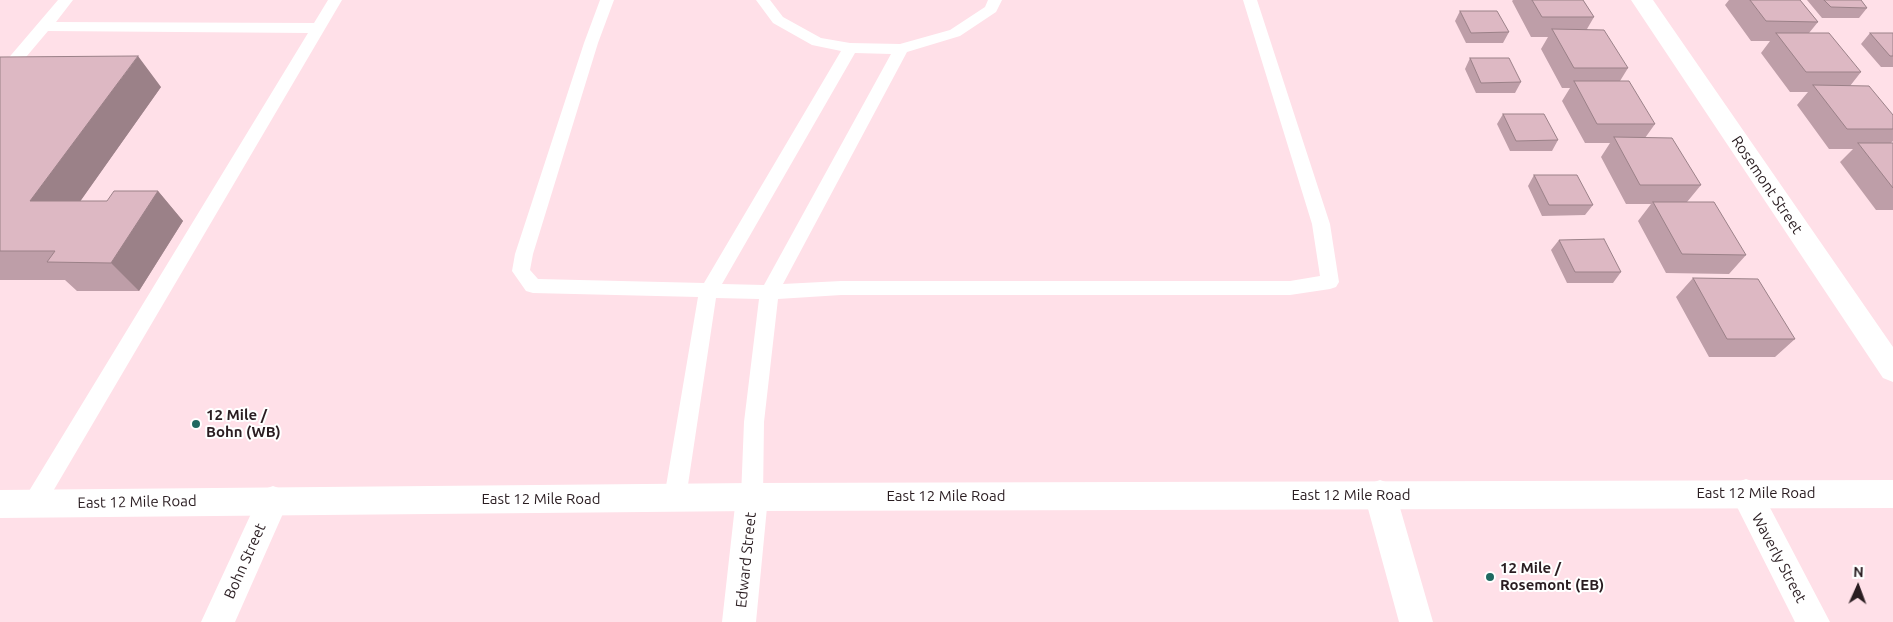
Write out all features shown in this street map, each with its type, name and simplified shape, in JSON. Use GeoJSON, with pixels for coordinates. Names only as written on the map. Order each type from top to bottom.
{"type":"FeatureCollection","features":[{"type":"Feature","properties":{"kind":"main road","name":"Rosemont Street"},"geometry":{"type":"LineString","coordinates":[[1642,0],[1893,370]]}},
{"type":"Feature","properties":{"kind":"main road","name":"Waverly Street"},"geometry":{"type":"LineString","coordinates":[[1746,493],[1813,622]]}},
{"type":"Feature","properties":{"kind":"main road"},"geometry":{"type":"LineString","coordinates":[[1380,494],[1416,622]]}},
{"type":"Feature","properties":{"kind":"main road","name":"East 12 Mile Road"},"geometry":{"type":"LineString","coordinates":[[0,504],[752,497],[1893,494]]}},
{"type":"Feature","properties":{"kind":"main road","name":"Edward Street"},"geometry":{"type":"LineString","coordinates":[[739,622],[752,497]]}},
{"type":"Feature","properties":{"kind":"main road","name":"Bohn Street"},"geometry":{"type":"LineString","coordinates":[[218,622],[273,500]]}},
{"type":"Feature","properties":{"kind":"lane"},"geometry":{"type":"LineString","coordinates":[[0,78],[66,0]]}},
{"type":"Feature","properties":{"kind":"lane"},"geometry":{"type":"LineString","coordinates":[[34,503],[335,0]]}},
{"type":"Feature","properties":{"kind":"lane"},"geometry":{"type":"LineString","coordinates":[[608,0],[591,43],[524,254],[521,271],[533,286],[708,292],[769,292],[841,288],[1290,288],[1330,282],[1321,224],[1250,0]]}},
{"type":"Feature","properties":{"kind":"lane"},"geometry":{"type":"LineString","coordinates":[[763,0],[778,20],[817,42],[850,48],[901,49],[955,33],[991,9],[995,0]]}},
{"type":"Feature","properties":{"kind":"lane"},"geometry":{"type":"LineString","coordinates":[[44,26],[318,28]]}},
{"type":"Feature","properties":{"kind":"lane"},"geometry":{"type":"LineString","coordinates":[[675,498],[708,292],[850,48]]}},
{"type":"Feature","properties":{"kind":"lane"},"geometry":{"type":"LineString","coordinates":[[752,497],[754,422],[769,292],[901,49]]}},
{"type":"Feature","properties":{"kind":"building"},"geometry":{"type":"Polygon","coordinates":[[[1532,0],[1583,0],[1594,17],[1542,17],[1532,0]]]}},
{"type":"Feature","properties":{"kind":"building"},"geometry":{"type":"Polygon","coordinates":[[[1750,0],[1800,0],[1818,22],[1766,21],[1750,0]]]}},
{"type":"Feature","properties":{"kind":"building"},"geometry":{"type":"Polygon","coordinates":[[[1824,0],[1861,0],[1867,8],[1831,7],[1824,0]]]}},
{"type":"Feature","properties":{"kind":"building"},"geometry":{"type":"Polygon","coordinates":[[[1460,11],[1497,11],[1509,32],[1471,33],[1460,11]]]}},
{"type":"Feature","properties":{"kind":"building"},"geometry":{"type":"Polygon","coordinates":[[[1552,29],[1604,30],[1628,68],[1574,68],[1552,29]]]}},
{"type":"Feature","properties":{"kind":"building"},"geometry":{"type":"Polygon","coordinates":[[[1776,33],[1829,33],[1861,72],[1806,72],[1776,33]]]}},
{"type":"Feature","properties":{"kind":"building"},"geometry":{"type":"Polygon","coordinates":[[[1870,33],[1893,33],[1893,56],[1890,56],[1870,33]]]}},
{"type":"Feature","properties":{"kind":"building"},"geometry":{"type":"Polygon","coordinates":[[[138,56],[30,201],[107,201],[114,191],[158,191],[111,263],[47,262],[55,251],[0,251],[0,57],[138,56]]]}},
{"type":"Feature","properties":{"kind":"building"},"geometry":{"type":"Polygon","coordinates":[[[1470,58],[1509,58],[1521,82],[1481,83],[1470,58]]]}},
{"type":"Feature","properties":{"kind":"building"},"geometry":{"type":"Polygon","coordinates":[[[1574,81],[1629,81],[1655,124],[1597,124],[1574,81]]]}},
{"type":"Feature","properties":{"kind":"building"},"geometry":{"type":"Polygon","coordinates":[[[1813,85],[1869,86],[1893,115],[1893,129],[1847,129],[1813,85]]]}},
{"type":"Feature","properties":{"kind":"building"},"geometry":{"type":"Polygon","coordinates":[[[1503,114],[1544,114],[1558,140],[1516,141],[1503,114]]]}},
{"type":"Feature","properties":{"kind":"building"},"geometry":{"type":"Polygon","coordinates":[[[1614,137],[1672,138],[1701,185],[1640,185],[1614,137]]]}},
{"type":"Feature","properties":{"kind":"building"},"geometry":{"type":"Polygon","coordinates":[[[1858,143],[1893,143],[1893,188],[1858,143]]]}},
{"type":"Feature","properties":{"kind":"building"},"geometry":{"type":"Polygon","coordinates":[[[1534,175],[1577,175],[1593,205],[1549,205],[1534,175]]]}},
{"type":"Feature","properties":{"kind":"building"},"geometry":{"type":"Polygon","coordinates":[[[1653,202],[1714,202],[1746,255],[1682,254],[1653,202]]]}},
{"type":"Feature","properties":{"kind":"building"},"geometry":{"type":"Polygon","coordinates":[[[1604,239],[1621,272],[1575,272],[1559,240],[1604,239]]]}},
{"type":"Feature","properties":{"kind":"building"},"geometry":{"type":"Polygon","coordinates":[[[1693,278],[1758,279],[1795,339],[1727,339],[1693,278]]]}},
{"type":"Feature","properties":{"kind":"place","name":"12 Mile / Bohn (WB)"},"geometry":{"type":"Point","coordinates":[196,424]}},
{"type":"Feature","properties":{"kind":"place","name":"12 Mile / Rosemont (EB)"},"geometry":{"type":"Point","coordinates":[1490,577]}}]}
